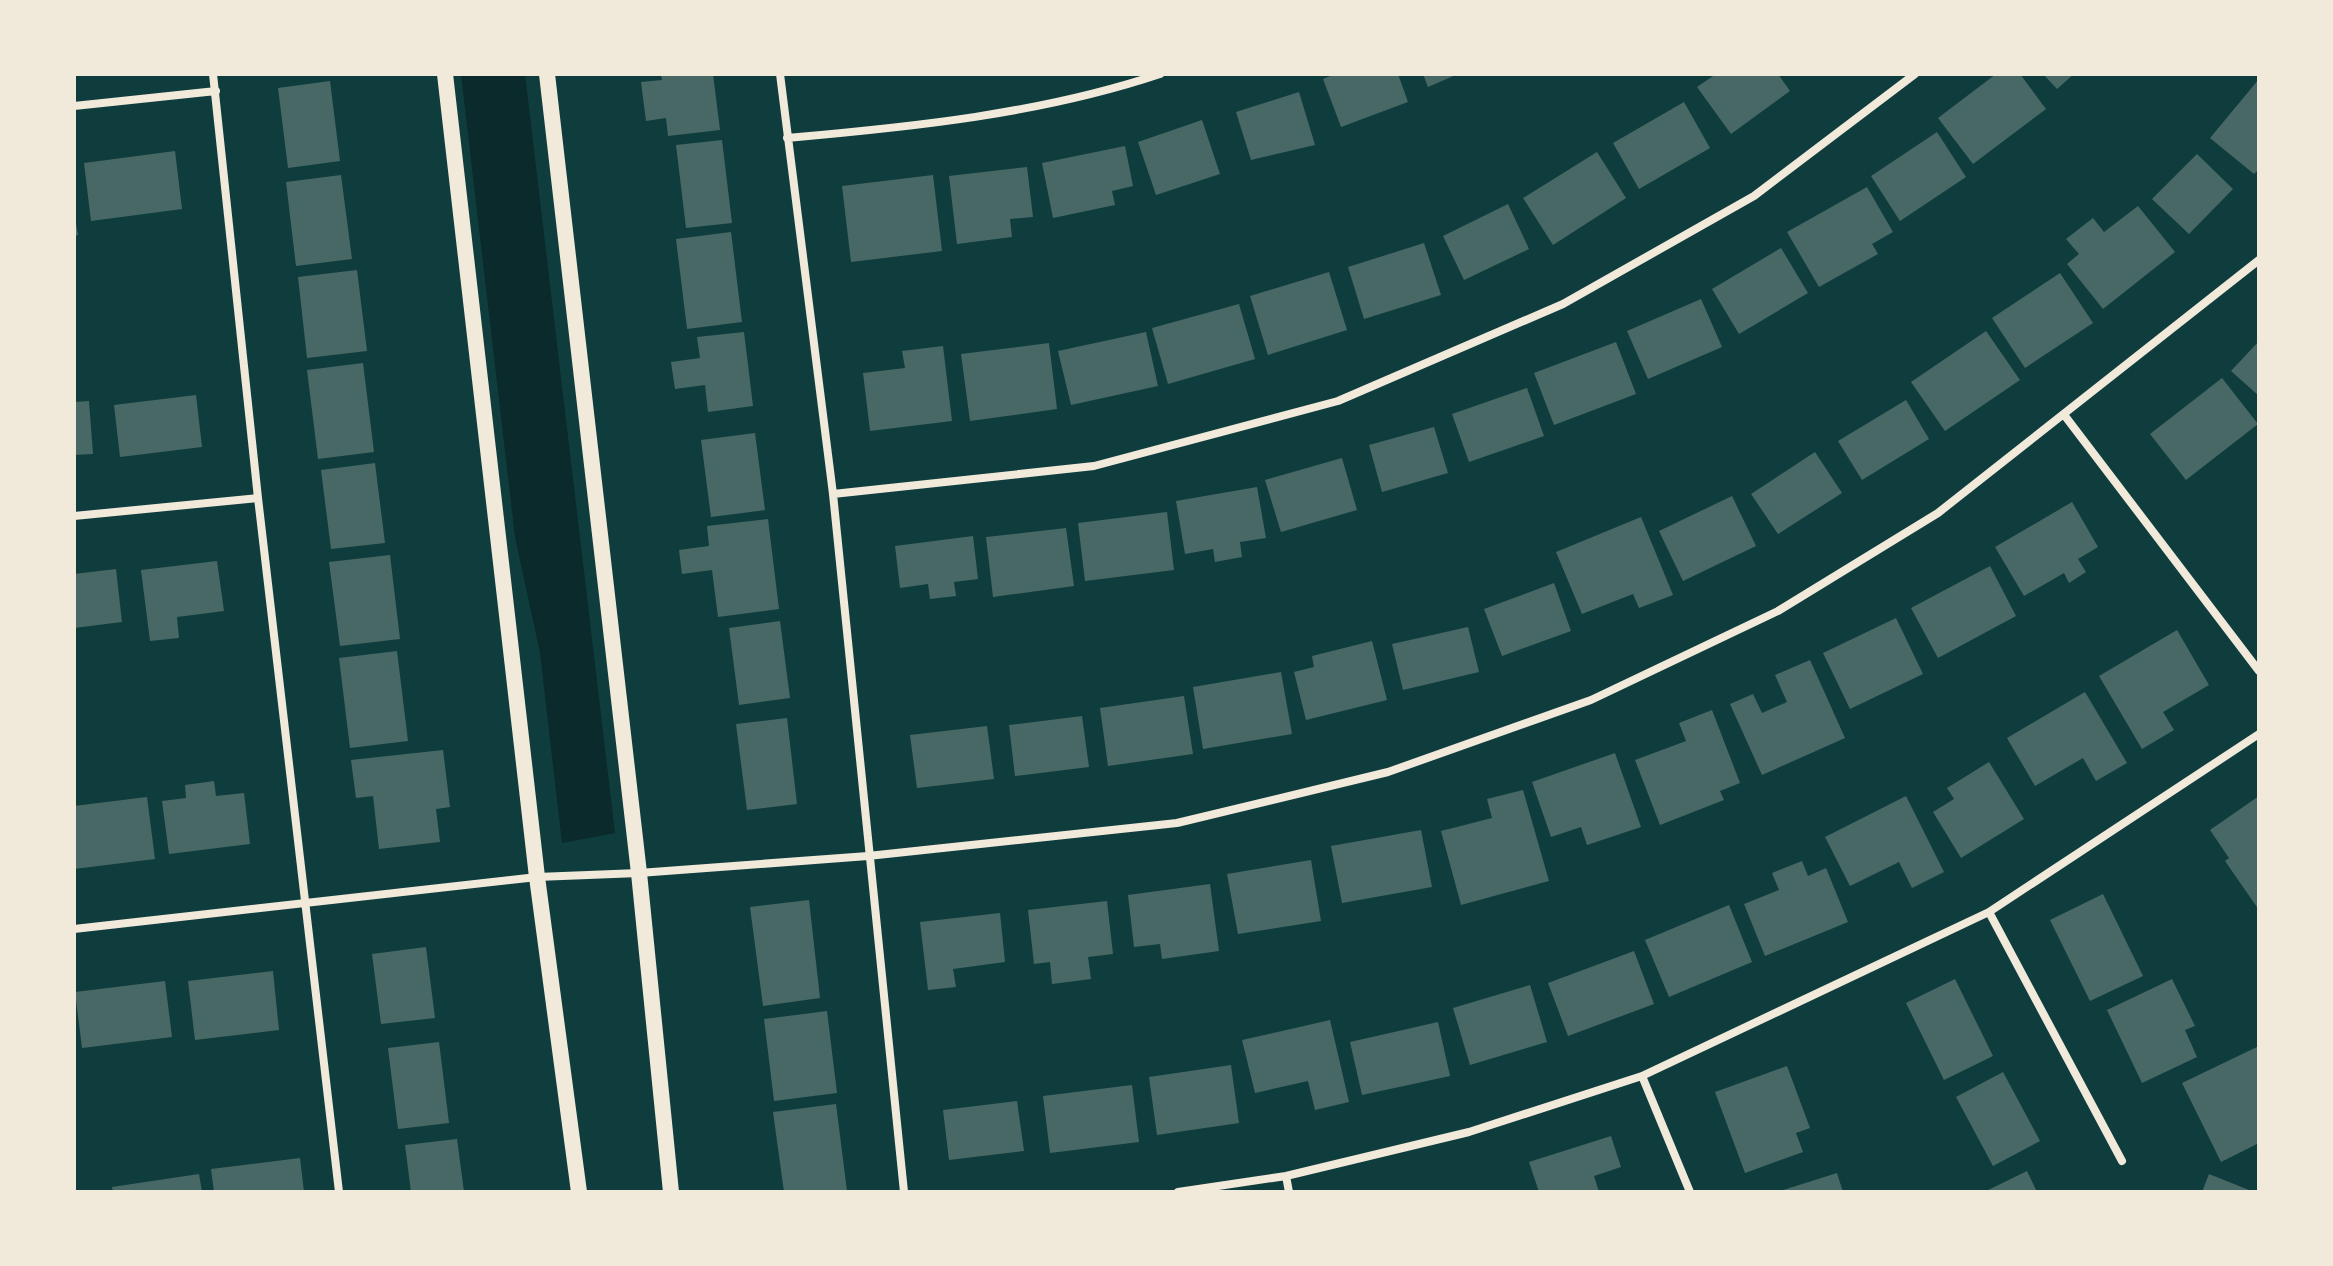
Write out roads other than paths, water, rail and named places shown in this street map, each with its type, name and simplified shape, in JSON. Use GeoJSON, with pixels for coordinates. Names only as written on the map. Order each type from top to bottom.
{"type":"FeatureCollection","features":[{"type":"Feature","properties":{"kind":"main road"},"geometry":{"type":"LineString","coordinates":[[445,74],[537,877],[579,1192]]}},
{"type":"Feature","properties":{"kind":"main road"},"geometry":{"type":"LineString","coordinates":[[547,74],[639,873],[671,1192]]}},
{"type":"Feature","properties":{"kind":"street"},"geometry":{"type":"LineString","coordinates":[[213,74],[258,498],[308,904],[339,1192]]}},
{"type":"Feature","properties":{"kind":"street"},"geometry":{"type":"LineString","coordinates":[[780,74],[833,494],[904,1192]]}},
{"type":"Feature","properties":{"kind":"street"},"geometry":{"type":"LineString","coordinates":[[787,138],[936,124],[1127,85],[1160,74]]}},
{"type":"Feature","properties":{"kind":"street"},"geometry":{"type":"LineString","coordinates":[[833,494],[1094,466],[1338,401],[1591,289],[1754,196],[1915,74]]}},
{"type":"Feature","properties":{"kind":"street"},"geometry":{"type":"LineString","coordinates":[[74,106],[216,91]]}},
{"type":"Feature","properties":{"kind":"street"},"geometry":{"type":"LineString","coordinates":[[74,929],[537,877],[639,873],[868,856],[1177,823],[1388,772],[1591,700],[1778,611],[1938,513],[2065,416],[2259,260]]}},
{"type":"Feature","properties":{"kind":"street"},"geometry":{"type":"LineString","coordinates":[[2065,416],[2259,671]]}},
{"type":"Feature","properties":{"kind":"street"},"geometry":{"type":"LineString","coordinates":[[74,516],[258,498]]}},
{"type":"Feature","properties":{"kind":"street"},"geometry":{"type":"LineString","coordinates":[[1178,1192],[1286,1176],[1469,1132],[1642,1076],[1989,912],[2259,734]]}},
{"type":"Feature","properties":{"kind":"street"},"geometry":{"type":"LineString","coordinates":[[1989,912],[2122,1161]]}},
{"type":"Feature","properties":{"kind":"street"},"geometry":{"type":"LineString","coordinates":[[1642,1076],[1690,1192]]}},
{"type":"Feature","properties":{"kind":"street"},"geometry":{"type":"LineString","coordinates":[[1286,1176],[1289,1192]]}},
{"type":"Feature","properties":{"kind":"water"},"geometry":{"type":"Polygon","coordinates":[[[461,74],[525,74],[615,833],[562,843],[540,653],[515,537],[461,74]]]}}]}
